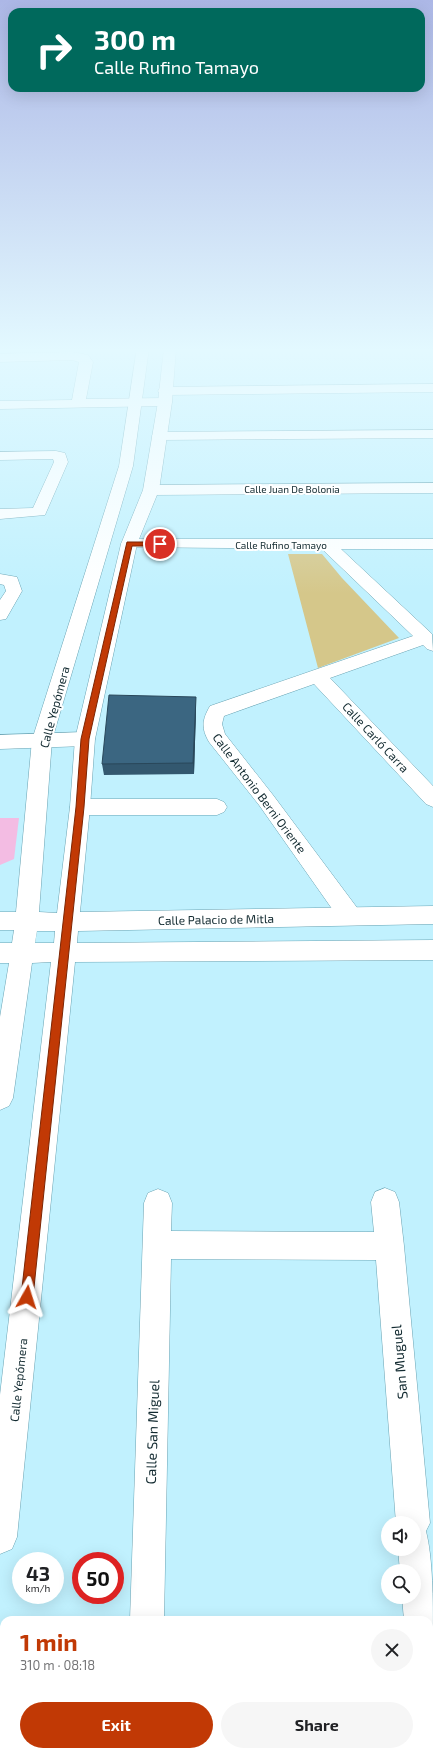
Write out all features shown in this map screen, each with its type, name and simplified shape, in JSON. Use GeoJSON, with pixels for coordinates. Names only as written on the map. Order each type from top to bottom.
{"type":"FeatureCollection","features":[{"type":"Feature","properties":{"kind":"street","name":"Calle Yepómera"},"geometry":{"type":"LineString","coordinates":[[0,1098],[5,1033],[23,953],[27,920],[42,740],[126,466],[132,430]]}},
{"type":"Feature","properties":{"kind":"street","name":"Calle Yepómera"},"geometry":{"type":"LineString","coordinates":[[0,1537],[80,807],[85,739],[129,544],[151,490],[160,430]]}},
{"type":"Feature","properties":{"kind":"street"},"geometry":{"type":"LineString","coordinates":[[159,436],[433,434]]}},
{"type":"Feature","properties":{"kind":"street"},"geometry":{"type":"LineString","coordinates":[[0,456],[56,455],[60,456],[61,462],[39,512],[0,514]]}},
{"type":"Feature","properties":{"kind":"street","name":"Calle Juan De Bolonia"},"geometry":{"type":"LineString","coordinates":[[151,490],[433,488]]}},
{"type":"Feature","properties":{"kind":"street","name":"Calle Rufino Tamayo"},"geometry":{"type":"LineString","coordinates":[[129,544],[433,544]]}},
{"type":"Feature","properties":{"kind":"street"},"geometry":{"type":"LineString","coordinates":[[327,545],[429,642]]}},
{"type":"Feature","properties":{"kind":"street"},"geometry":{"type":"LineString","coordinates":[[0,579],[11,581],[14,591],[0,615]]}},
{"type":"Feature","properties":{"kind":"street","name":"Calle Antonio Berni Oriente"},"geometry":{"type":"LineString","coordinates":[[350,916],[266,800],[216,737],[211,727],[211,719],[217,711],[318,676],[429,642]]}},
{"type":"Feature","properties":{"kind":"street","name":"Calle Carló Carra"},"geometry":{"type":"LineString","coordinates":[[318,676],[433,799]]}},
{"type":"Feature","properties":{"kind":"street"},"geometry":{"type":"LineString","coordinates":[[0,742],[85,739]]}},
{"type":"Feature","properties":{"kind":"street"},"geometry":{"type":"LineString","coordinates":[[80,807],[217,806]]}},
{"type":"Feature","properties":{"kind":"street","name":"Calle Palacio de Mitla"},"geometry":{"type":"LineString","coordinates":[[0,921],[27,920],[67,922],[433,915]]}},
{"type":"Feature","properties":{"kind":"street"},"geometry":{"type":"LineString","coordinates":[[0,953],[433,950]]}},
{"type":"Feature","properties":{"kind":"street","name":"San Muguel"},"geometry":{"type":"LineString","coordinates":[[386,1202],[411,1516]]}},
{"type":"Feature","properties":{"kind":"street","name":"Calle San Miguel"},"geometry":{"type":"LineString","coordinates":[[147,1616],[158,1203]]}},
{"type":"Feature","properties":{"kind":"street"},"geometry":{"type":"LineString","coordinates":[[158,1245],[390,1246]]}},
{"type":"Feature","properties":{"kind":"street"},"geometry":{"type":"LineString","coordinates":[[415,1556],[420,1616]]}},
{"type":"Feature","properties":{"kind":"shaded area"},"geometry":{"type":"Polygon","coordinates":[[[288,554],[322,554],[342,578],[399,638],[318,668],[288,554]]]}},
{"type":"Feature","properties":{"kind":"shaded area"},"geometry":{"type":"Polygon","coordinates":[[[0,818],[19,818],[14,859],[0,865],[0,818]]]}},
{"type":"Feature","properties":{"kind":"building"},"geometry":{"type":"Polygon","coordinates":[[[109,695],[196,697],[193,763],[102,764],[109,695]]]}},
{"type":"Feature","properties":{"kind":"route"},"geometry":{"type":"LineString","coordinates":[[27,1297],[80,807],[85,739],[129,544],[160,544]]}}]}
